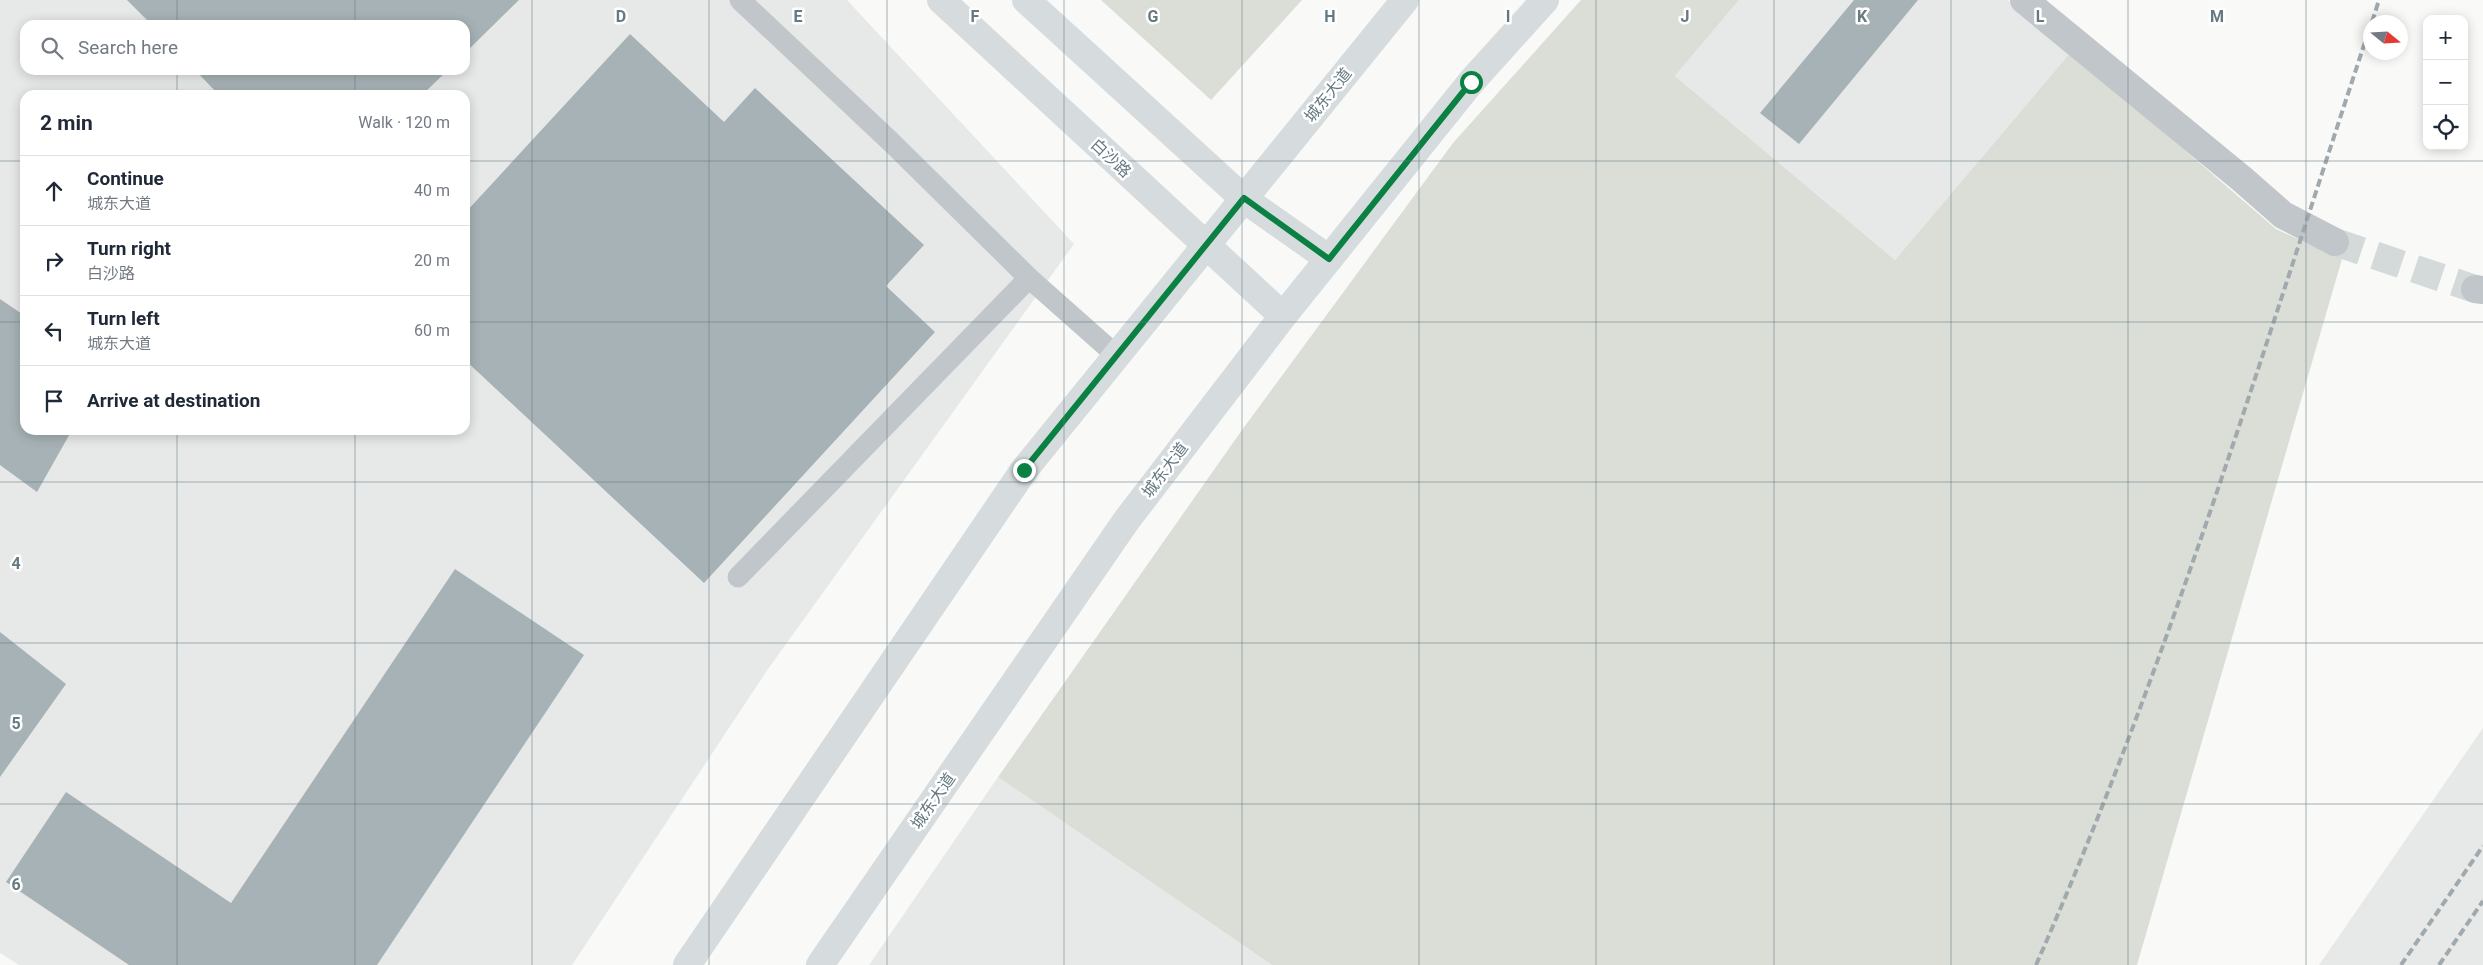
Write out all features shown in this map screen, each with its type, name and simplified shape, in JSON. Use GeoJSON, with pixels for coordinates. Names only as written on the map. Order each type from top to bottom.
{"type":"FeatureCollection","features":[{"type":"Feature","properties":{"kind":"main road","name":"白沙路"},"geometry":{"type":"LineString","coordinates":[[941,0],[1283,316]]}},
{"type":"Feature","properties":{"kind":"main road"},"geometry":{"type":"LineString","coordinates":[[1026,0],[1244,198],[1329,259]]}},
{"type":"Feature","properties":{"kind":"main road","name":"城东大道"},"geometry":{"type":"LineString","coordinates":[[687,965],[1024,470],[1405,0]]}},
{"type":"Feature","properties":{"kind":"main road","name":"城东大道"},"geometry":{"type":"LineString","coordinates":[[820,965],[1126,521],[1283,316],[1471,82],[1545,0]]}},
{"type":"Feature","properties":{"kind":"street"},"geometry":{"type":"LineString","coordinates":[[2024,0],[2242,179],[2283,215],[2335,242]]}},
{"type":"Feature","properties":{"kind":"lane"},"geometry":{"type":"LineString","coordinates":[[740,0],[891,142],[1030,278],[1117,356]]}},
{"type":"Feature","properties":{"kind":"lane"},"geometry":{"type":"LineString","coordinates":[[738,577],[1030,278]]}},
{"type":"Feature","properties":{"kind":"shaded area"},"geometry":{"type":"Polygon","coordinates":[[[0,0],[847,0],[1074,244],[768,669],[572,965],[19,965],[0,953],[0,0]]]}},
{"type":"Feature","properties":{"kind":"shaded area"},"geometry":{"type":"Polygon","coordinates":[[[1101,0],[1302,0],[1211,100],[1101,0]]]}},
{"type":"Feature","properties":{"kind":"shaded area"},"geometry":{"type":"Polygon","coordinates":[[[1581,0],[1739,0],[1675,76],[1895,260],[2071,52],[2276,229],[2342,259],[2137,965],[1272,965],[998,777],[1242,430],[1453,143],[1581,0]]]}},
{"type":"Feature","properties":{"kind":"shaded area"},"geometry":{"type":"Polygon","coordinates":[[[1739,0],[2008,0],[2071,52],[1895,260],[1675,76],[1739,0]]]}},
{"type":"Feature","properties":{"kind":"shaded area"},"geometry":{"type":"Polygon","coordinates":[[[2483,728],[2483,965],[2319,965],[2483,728]]]}},
{"type":"Feature","properties":{"kind":"shaded area"},"geometry":{"type":"Polygon","coordinates":[[[998,777],[1272,965],[869,965],[998,777]]]}},
{"type":"Feature","properties":{"kind":"building"},"geometry":{"type":"Polygon","coordinates":[[[127,0],[519,0],[470,48],[470,20],[147,20],[127,0]]]}},
{"type":"Feature","properties":{"kind":"building"},"geometry":{"type":"Polygon","coordinates":[[[1854,0],[1918,0],[1799,144],[1760,113],[1854,0]]]}},
{"type":"Feature","properties":{"kind":"building"},"geometry":{"type":"Polygon","coordinates":[[[630,34],[724,122],[755,88],[924,245],[886,286],[935,332],[704,583],[470,365],[470,208],[630,34]]]}},
{"type":"Feature","properties":{"kind":"building"},"geometry":{"type":"Polygon","coordinates":[[[200,75],[443,75],[427,90],[214,90],[200,75]]]}},
{"type":"Feature","properties":{"kind":"building"},"geometry":{"type":"Polygon","coordinates":[[[0,299],[20,313],[20,435],[69,435],[37,492],[0,465],[0,299]]]}},
{"type":"Feature","properties":{"kind":"building"},"geometry":{"type":"Polygon","coordinates":[[[455,569],[584,655],[377,965],[129,965],[6,882],[66,792],[231,903],[455,569]]]}},
{"type":"Feature","properties":{"kind":"building"},"geometry":{"type":"Polygon","coordinates":[[[0,632],[66,684],[0,777],[0,632]]]}},
{"type":"Feature","properties":{"kind":"tunnel"},"geometry":{"type":"LineString","coordinates":[[2335,242],[2475,289]]}},
{"type":"Feature","properties":{"kind":"railway"},"geometry":{"type":"LineString","coordinates":[[2374,15],[2379,0]]}},
{"type":"Feature","properties":{"kind":"railway"},"geometry":{"type":"LineString","coordinates":[[2036,965],[2085,850],[2173,617],[2254,382],[2363,48]]}},
{"type":"Feature","properties":{"kind":"railway"},"geometry":{"type":"LineString","coordinates":[[2401,965],[2483,846]]}},
{"type":"Feature","properties":{"kind":"railway"},"geometry":{"type":"LineString","coordinates":[[2439,965],[2483,901]]}},
{"type":"Feature","properties":{"kind":"route"},"geometry":{"type":"LineString","coordinates":[[1024,470],[1244,198],[1329,259],[1471,82]]}}]}
